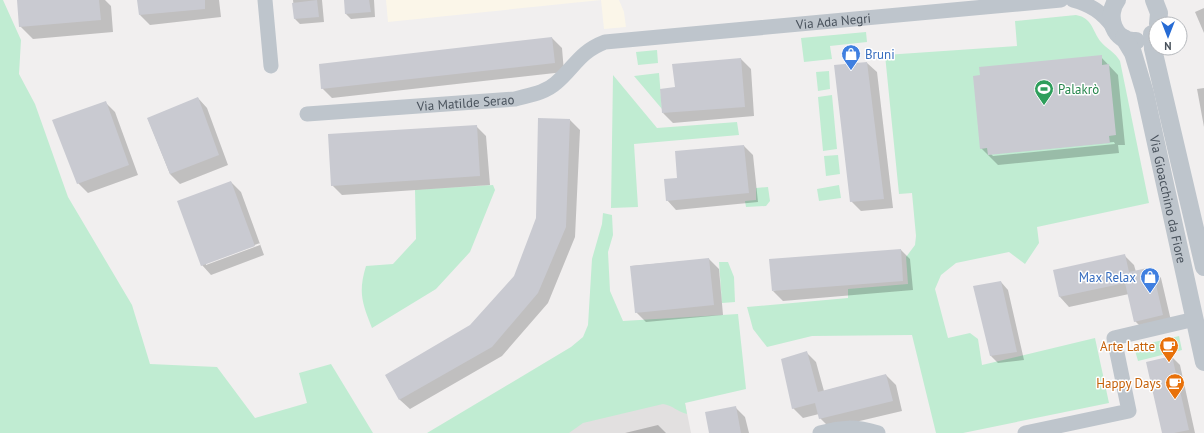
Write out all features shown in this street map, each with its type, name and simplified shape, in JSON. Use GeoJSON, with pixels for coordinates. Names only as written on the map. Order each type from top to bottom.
{"type":"FeatureCollection","features":[{"type":"Feature","properties":{"kind":"street"},"geometry":{"type":"LineString","coordinates":[[265,0],[271,66]]}},
{"type":"Feature","properties":{"kind":"street","name":"Via Ada Negri"},"geometry":{"type":"LineString","coordinates":[[606,42],[1061,0]]}},
{"type":"Feature","properties":{"kind":"street"},"geometry":{"type":"LineString","coordinates":[[1073,0],[1086,3],[1096,9],[1104,15],[1119,33],[1131,41],[1139,40],[1148,29]]}},
{"type":"Feature","properties":{"kind":"street"},"geometry":{"type":"LineString","coordinates":[[1117,0],[1111,12],[1119,33]]}},
{"type":"Feature","properties":{"kind":"street","name":"Via Gioacchino da Fiore"},"geometry":{"type":"LineString","coordinates":[[1119,33],[1133,54],[1145,94],[1204,362]]}},
{"type":"Feature","properties":{"kind":"street","name":"Via Matilde Serao"},"geometry":{"type":"LineString","coordinates":[[308,114],[515,99],[548,88],[561,78],[578,58],[595,46],[606,42]]}},
{"type":"Feature","properties":{"kind":"street","name":"Via Gioacchino da Fiore"},"geometry":{"type":"LineString","coordinates":[[1154,56],[1204,267]]}},
{"type":"Feature","properties":{"kind":"street"},"geometry":{"type":"LineString","coordinates":[[1025,433],[1129,411],[1114,338],[1195,319]]}},
{"type":"Feature","properties":{"kind":"street"},"geometry":{"type":"LineString","coordinates":[[820,433],[841,427],[863,428],[878,433]]}},
{"type":"Feature","properties":{"kind":"shaded area"},"geometry":{"type":"Polygon","coordinates":[[[386,0],[601,0],[388,22],[386,0]]]}},
{"type":"Feature","properties":{"kind":"shaded area"},"geometry":{"type":"Polygon","coordinates":[[[601,0],[619,0],[624,12],[626,27],[604,29],[601,0]]]}},
{"type":"Feature","properties":{"kind":"shaded area"},"geometry":{"type":"Polygon","coordinates":[[[609,363],[685,403],[691,433],[521,433],[609,363]]]}},
{"type":"Feature","properties":{"kind":"green space"},"geometry":{"type":"Polygon","coordinates":[[[0,0],[3,0],[21,40],[19,74],[35,104],[68,197],[132,305],[150,364],[217,367],[255,418],[307,403],[299,373],[331,364],[373,433],[0,433],[0,0]]]}},
{"type":"Feature","properties":{"kind":"green space"},"geometry":{"type":"Polygon","coordinates":[[[1076,15],[1086,19],[1089,22],[1101,42],[1116,55],[1120,61],[1149,203],[1037,227],[1039,243],[1025,264],[1009,252],[956,263],[941,275],[935,289],[948,338],[970,333],[978,339],[982,365],[1095,338],[1109,403],[963,433],[936,433],[912,335],[812,336],[767,347],[753,329],[747,307],[848,298],[848,289],[908,284],[906,257],[915,245],[916,236],[912,193],[899,194],[885,55],[1017,46],[1015,21],[1076,15]]]}},
{"type":"Feature","properties":{"kind":"green space"},"geometry":{"type":"Polygon","coordinates":[[[866,32],[867,42],[830,46],[832,59],[804,62],[801,38],[866,32]]]}},
{"type":"Feature","properties":{"kind":"green space"},"geometry":{"type":"Polygon","coordinates":[[[657,50],[658,63],[638,65],[636,52],[657,50]]]}},
{"type":"Feature","properties":{"kind":"green space"},"geometry":{"type":"Polygon","coordinates":[[[829,71],[830,89],[818,91],[816,72],[829,71]]]}},
{"type":"Feature","properties":{"kind":"green space"},"geometry":{"type":"Polygon","coordinates":[[[659,73],[662,109],[634,76],[659,73]]]}},
{"type":"Feature","properties":{"kind":"green space"},"geometry":{"type":"Polygon","coordinates":[[[613,75],[657,128],[737,122],[739,135],[634,144],[638,207],[611,208],[613,75]]]}},
{"type":"Feature","properties":{"kind":"green space"},"geometry":{"type":"Polygon","coordinates":[[[832,95],[837,149],[823,151],[818,97],[832,95]]]}},
{"type":"Feature","properties":{"kind":"green space"},"geometry":{"type":"Polygon","coordinates":[[[838,155],[840,174],[826,176],[824,156],[838,155]]]}},
{"type":"Feature","properties":{"kind":"green space"},"geometry":{"type":"Polygon","coordinates":[[[493,185],[495,190],[470,252],[436,289],[372,328],[362,297],[362,283],[366,266],[393,264],[416,239],[415,190],[493,185]]]}},
{"type":"Feature","properties":{"kind":"green space"},"geometry":{"type":"Polygon","coordinates":[[[839,185],[841,198],[819,201],[817,189],[839,185]]]}},
{"type":"Feature","properties":{"kind":"green space"},"geometry":{"type":"Polygon","coordinates":[[[768,187],[770,201],[766,206],[746,207],[745,201],[756,200],[756,188],[768,187]]]}},
{"type":"Feature","properties":{"kind":"green space"},"geometry":{"type":"Polygon","coordinates":[[[603,213],[612,215],[613,235],[608,252],[610,291],[623,321],[738,314],[746,389],[685,403],[687,414],[663,404],[583,423],[569,433],[427,433],[571,347],[583,337],[588,325],[592,259],[602,224],[603,213]]]}},
{"type":"Feature","properties":{"kind":"green space"},"geometry":{"type":"Polygon","coordinates":[[[719,262],[728,262],[734,277],[735,302],[722,303],[719,262]]]}},
{"type":"Feature","properties":{"kind":"green space"},"geometry":{"type":"Polygon","coordinates":[[[1179,336],[1182,350],[1138,361],[1134,347],[1179,336]]]}},
{"type":"Feature","properties":{"kind":"building"},"geometry":{"type":"Polygon","coordinates":[[[17,0],[99,0],[101,20],[19,27],[17,0]]]}},
{"type":"Feature","properties":{"kind":"building"},"geometry":{"type":"Polygon","coordinates":[[[137,0],[205,0],[205,9],[139,15],[137,0]]]}},
{"type":"Feature","properties":{"kind":"building"},"geometry":{"type":"Polygon","coordinates":[[[317,0],[319,17],[294,19],[292,3],[317,0]]]}},
{"type":"Feature","properties":{"kind":"building"},"geometry":{"type":"Polygon","coordinates":[[[344,0],[369,0],[371,12],[345,14],[344,0]]]}},
{"type":"Feature","properties":{"kind":"building"},"geometry":{"type":"Polygon","coordinates":[[[552,37],[555,63],[321,89],[319,64],[552,37]]]}},
{"type":"Feature","properties":{"kind":"building","name":"Palakrò"},"geometry":{"type":"Polygon","coordinates":[[[1102,55],[1102,65],[1109,64],[1116,135],[1109,136],[1110,143],[988,155],[987,148],[980,149],[973,76],[980,75],[979,67],[1102,55]]]}},
{"type":"Feature","properties":{"kind":"building"},"geometry":{"type":"Polygon","coordinates":[[[741,58],[745,107],[662,113],[660,89],[675,87],[672,64],[741,58]]]}},
{"type":"Feature","properties":{"kind":"building"},"geometry":{"type":"Polygon","coordinates":[[[867,62],[884,199],[850,202],[834,65],[867,62]]]}},
{"type":"Feature","properties":{"kind":"building"},"geometry":{"type":"Polygon","coordinates":[[[198,97],[219,155],[170,174],[147,118],[198,97]]]}},
{"type":"Feature","properties":{"kind":"building"},"geometry":{"type":"Polygon","coordinates":[[[106,101],[129,165],[77,184],[52,120],[106,101]]]}},
{"type":"Feature","properties":{"kind":"building"},"geometry":{"type":"Polygon","coordinates":[[[538,118],[570,119],[566,227],[538,293],[492,347],[399,400],[385,375],[470,325],[514,276],[536,218],[538,118]]]}},
{"type":"Feature","properties":{"kind":"building"},"geometry":{"type":"Polygon","coordinates":[[[477,125],[480,176],[331,186],[328,134],[477,125]]]}},
{"type":"Feature","properties":{"kind":"building"},"geometry":{"type":"Polygon","coordinates":[[[744,145],[749,193],[666,201],[664,179],[677,178],[675,151],[744,145]]]}},
{"type":"Feature","properties":{"kind":"building"},"geometry":{"type":"Polygon","coordinates":[[[231,181],[255,246],[201,266],[177,201],[231,181]]]}},
{"type":"Feature","properties":{"kind":"building"},"geometry":{"type":"Polygon","coordinates":[[[901,249],[903,281],[772,291],[769,259],[901,249]]]}},
{"type":"Feature","properties":{"kind":"building"},"geometry":{"type":"Polygon","coordinates":[[[1125,254],[1129,272],[1152,267],[1163,315],[1134,322],[1125,283],[1059,297],[1053,270],[1125,254]]]}},
{"type":"Feature","properties":{"kind":"building"},"geometry":{"type":"Polygon","coordinates":[[[709,258],[714,305],[635,313],[630,266],[709,258]]]}},
{"type":"Feature","properties":{"kind":"building"},"geometry":{"type":"Polygon","coordinates":[[[1001,281],[1017,352],[990,356],[973,286],[1001,281]]]}},
{"type":"Feature","properties":{"kind":"building"},"geometry":{"type":"Polygon","coordinates":[[[807,351],[818,392],[886,374],[893,401],[819,419],[815,403],[792,409],[781,359],[807,351]]]}},
{"type":"Feature","properties":{"kind":"building"},"geometry":{"type":"Polygon","coordinates":[[[1172,356],[1189,430],[1174,433],[1162,433],[1146,362],[1172,356]]]}},
{"type":"Feature","properties":{"kind":"building"},"geometry":{"type":"Polygon","coordinates":[[[736,406],[741,433],[709,433],[705,412],[736,406]]]}},
{"type":"Feature","properties":{"kind":"place","name":"Bruni"},"geometry":{"type":"Point","coordinates":[851,71]}},
{"type":"Feature","properties":{"kind":"place","name":"Palakrò"},"geometry":{"type":"Point","coordinates":[1044,106]}},
{"type":"Feature","properties":{"kind":"place","name":"Max Relax"},"geometry":{"type":"Point","coordinates":[1150,294]}},
{"type":"Feature","properties":{"kind":"place","name":"Arte Latte"},"geometry":{"type":"Point","coordinates":[1169,363]}},
{"type":"Feature","properties":{"kind":"place","name":"Happy Days"},"geometry":{"type":"Point","coordinates":[1175,400]}}]}
